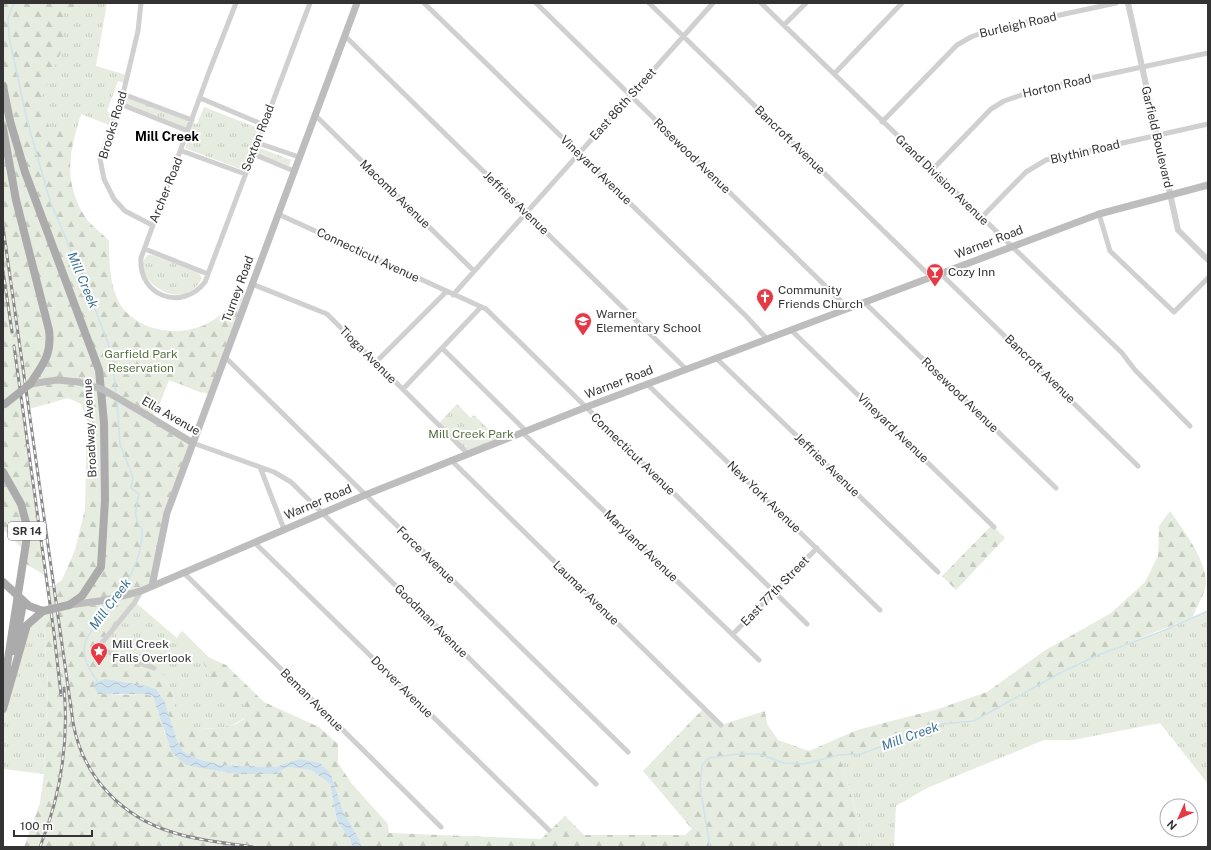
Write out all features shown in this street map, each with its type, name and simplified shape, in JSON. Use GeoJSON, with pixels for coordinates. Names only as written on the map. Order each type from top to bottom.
{"type":"FeatureCollection","features":[{"type":"Feature","properties":{"kind":"main road","name":"Turney Road"},"geometry":{"type":"LineString","coordinates":[[152,586],[167,513],[294,171],[346,37],[357,3]]}},
{"type":"Feature","properties":{"kind":"main road","name":"Broadway Avenue"},"geometry":{"type":"LineString","coordinates":[[3,86],[10,121],[25,172],[99,370],[104,423],[105,500],[101,567],[82,596],[69,606]]}},
{"type":"Feature","properties":{"kind":"main road"},"geometry":{"type":"LineString","coordinates":[[3,128],[16,200],[49,330],[50,344],[47,359],[30,384],[4,405]]}},
{"type":"Feature","properties":{"kind":"main road","name":"Warner Road"},"geometry":{"type":"LineString","coordinates":[[43,611],[125,596],[141,591],[284,529],[467,453],[686,369],[717,359],[848,308],[1100,214],[1208,185]]}},
{"type":"Feature","properties":{"kind":"main road","name":"Ella Avenue"},"geometry":{"type":"LineString","coordinates":[[30,384],[57,380],[79,382],[104,390],[193,443]]}},
{"type":"Feature","properties":{"kind":"main road","name":"SR 14"},"geometry":{"type":"LineString","coordinates":[[3,472],[21,504],[28,530],[27,545],[17,596]]}},
{"type":"Feature","properties":{"kind":"main road"},"geometry":{"type":"LineString","coordinates":[[3,582],[29,606],[43,611],[27,625],[5,695]]}},
{"type":"Feature","properties":{"kind":"main road"},"geometry":{"type":"LineString","coordinates":[[3,709],[11,662],[22,615],[21,604],[17,596]]}},
{"type":"Feature","properties":{"kind":"street","name":"Brooks Road"},"geometry":{"type":"LineString","coordinates":[[141,3],[138,31],[123,94],[100,158],[104,179],[114,199],[125,211],[152,225]]}},
{"type":"Feature","properties":{"kind":"street","name":"Archer Road"},"geometry":{"type":"LineString","coordinates":[[208,274],[201,287],[188,296],[179,298],[164,296],[151,288],[142,275],[141,263],[152,225],[182,151],[200,98],[236,3]]}},
{"type":"Feature","properties":{"kind":"street","name":"Sexton Road"},"geometry":{"type":"LineString","coordinates":[[208,274],[310,3]]}},
{"type":"Feature","properties":{"kind":"street","name":"Vineyard Avenue"},"geometry":{"type":"LineString","coordinates":[[424,3],[767,339]]}},
{"type":"Feature","properties":{"kind":"street","name":"Rosewood Avenue"},"geometry":{"type":"LineString","coordinates":[[536,3],[848,308]]}},
{"type":"Feature","properties":{"kind":"street","name":"Bancroft Avenue"},"geometry":{"type":"LineString","coordinates":[[649,3],[930,277]]}},
{"type":"Feature","properties":{"kind":"street","name":"East 86th Street"},"geometry":{"type":"LineString","coordinates":[[453,295],[713,3]]}},
{"type":"Feature","properties":{"kind":"street","name":"Grand Division Avenue"},"geometry":{"type":"LineString","coordinates":[[761,3],[882,122],[1122,353],[1135,370],[1190,426]]}},
{"type":"Feature","properties":{"kind":"street"},"geometry":{"type":"LineString","coordinates":[[784,25],[806,3]]}},
{"type":"Feature","properties":{"kind":"street"},"geometry":{"type":"LineString","coordinates":[[834,74],[902,3]]}},
{"type":"Feature","properties":{"kind":"street","name":"Burleigh Road"},"geometry":{"type":"LineString","coordinates":[[882,122],[957,45],[971,37],[990,30],[1116,3]]}},
{"type":"Feature","properties":{"kind":"street","name":"Garfield Boulevard"},"geometry":{"type":"LineString","coordinates":[[1128,3],[1141,68],[1178,230],[1208,260]]}},
{"type":"Feature","properties":{"kind":"street","name":"Jeffries Avenue"},"geometry":{"type":"LineString","coordinates":[[346,37],[527,212],[686,369]]}},
{"type":"Feature","properties":{"kind":"street","name":"Horton Road"},"geometry":{"type":"LineString","coordinates":[[932,170],[991,109],[1004,101],[1039,89],[1208,53]]}},
{"type":"Feature","properties":{"kind":"street"},"geometry":{"type":"LineString","coordinates":[[123,94],[192,120]]}},
{"type":"Feature","properties":{"kind":"street"},"geometry":{"type":"LineString","coordinates":[[200,98],[264,125]]}},
{"type":"Feature","properties":{"kind":"street"},"geometry":{"type":"LineString","coordinates":[[120,104],[188,131]]}},
{"type":"Feature","properties":{"kind":"street","name":"Macomb Avenue"},"geometry":{"type":"LineString","coordinates":[[316,116],[474,271]]}},
{"type":"Feature","properties":{"kind":"street","name":"Blythin Road"},"geometry":{"type":"LineString","coordinates":[[982,218],[1026,172],[1046,160],[1208,124]]}},
{"type":"Feature","properties":{"kind":"street"},"geometry":{"type":"LineString","coordinates":[[258,143],[300,158]]}},
{"type":"Feature","properties":{"kind":"street"},"geometry":{"type":"LineString","coordinates":[[182,151],[245,174]]}},
{"type":"Feature","properties":{"kind":"street"},"geometry":{"type":"LineString","coordinates":[[253,154],[294,171]]}},
{"type":"Feature","properties":{"kind":"street","name":"Connecticut Avenue"},"geometry":{"type":"LineString","coordinates":[[278,214],[486,309],[585,408],[775,591],[807,624]]}},
{"type":"Feature","properties":{"kind":"street"},"geometry":{"type":"LineString","coordinates":[[1100,214],[1110,251],[1174,312],[1208,278]]}},
{"type":"Feature","properties":{"kind":"street"},"geometry":{"type":"LineString","coordinates":[[145,249],[208,274]]}},
{"type":"Feature","properties":{"kind":"street","name":"Bancroft Avenue"},"geometry":{"type":"LineString","coordinates":[[941,274],[1138,466]]}},
{"type":"Feature","properties":{"kind":"street","name":"Tioga Avenue"},"geometry":{"type":"LineString","coordinates":[[252,284],[327,314],[467,453]]}},
{"type":"Feature","properties":{"kind":"street"},"geometry":{"type":"LineString","coordinates":[[376,362],[446,292]]}},
{"type":"Feature","properties":{"kind":"street","name":"Rosewood Avenue"},"geometry":{"type":"LineString","coordinates":[[864,302],[1056,488]]}},
{"type":"Feature","properties":{"kind":"street"},"geometry":{"type":"LineString","coordinates":[[403,389],[481,307]]}},
{"type":"Feature","properties":{"kind":"street","name":"Vineyard Avenue"},"geometry":{"type":"LineString","coordinates":[[791,330],[994,527]]}},
{"type":"Feature","properties":{"kind":"street","name":"Maryland Avenue"},"geometry":{"type":"LineString","coordinates":[[442,348],[524,432],[760,660]]}},
{"type":"Feature","properties":{"kind":"street","name":"Force Avenue"},"geometry":{"type":"LineString","coordinates":[[225,357],[628,752]]}},
{"type":"Feature","properties":{"kind":"street","name":"Jeffries Avenue"},"geometry":{"type":"LineString","coordinates":[[717,359],[938,572]]}},
{"type":"Feature","properties":{"kind":"street","name":"New York Avenue"},"geometry":{"type":"LineString","coordinates":[[647,384],[880,610]]}},
{"type":"Feature","properties":{"kind":"street","name":"Ella Avenue"},"geometry":{"type":"LineString","coordinates":[[193,443],[260,467]]}},
{"type":"Feature","properties":{"kind":"street","name":"Laumar Avenue"},"geometry":{"type":"LineString","coordinates":[[451,460],[720,725]]}},
{"type":"Feature","properties":{"kind":"street"},"geometry":{"type":"LineString","coordinates":[[260,467],[284,529]]}},
{"type":"Feature","properties":{"kind":"street","name":"Goodman Avenue"},"geometry":{"type":"LineString","coordinates":[[260,467],[274,472],[291,482],[596,784]]}},
{"type":"Feature","properties":{"kind":"street","name":"Dorver Avenue"},"geometry":{"type":"LineString","coordinates":[[255,542],[549,830]]}},
{"type":"Feature","properties":{"kind":"street","name":"East 77th Street"},"geometry":{"type":"LineString","coordinates":[[732,634],[817,548]]}},
{"type":"Feature","properties":{"kind":"street","name":"Beman Avenue"},"geometry":{"type":"LineString","coordinates":[[183,572],[441,827]]}},
{"type":"Feature","properties":{"kind":"street"},"geometry":{"type":"LineString","coordinates":[[141,591],[135,602],[101,644],[102,648],[108,652],[154,668]]}},
{"type":"Feature","properties":{"kind":"green space","name":"Garfield Park Reservation"},"geometry":{"type":"Polygon","coordinates":[[[3,3],[85,3],[63,13],[63,47],[46,87],[41,89],[49,128],[75,134],[72,145],[70,166],[72,187],[79,207],[85,217],[109,241],[112,283],[117,299],[121,306],[140,323],[151,328],[177,331],[189,330],[212,321],[225,311],[241,290],[248,293],[211,395],[169,380],[152,419],[193,443],[167,513],[152,586],[141,591],[102,641],[102,648],[154,668],[166,677],[165,679],[172,689],[179,734],[234,725],[245,718],[249,713],[244,705],[226,696],[210,678],[199,652],[178,636],[182,631],[208,657],[226,665],[264,702],[319,727],[338,744],[338,763],[352,784],[388,824],[389,833],[541,839],[565,816],[584,835],[685,835],[692,829],[643,771],[704,708],[721,725],[765,711],[767,724],[778,740],[809,751],[857,730],[938,709],[987,692],[1044,651],[1111,613],[1145,582],[1158,556],[1159,526],[1170,511],[1195,548],[1200,559],[1206,580],[1205,589],[1193,617],[1098,655],[1060,673],[974,721],[942,724],[861,754],[839,755],[860,824],[858,847],[24,847],[40,803],[44,774],[48,686],[43,611],[51,609],[48,586],[54,586],[62,580],[75,550],[85,509],[87,421],[81,404],[68,398],[29,409],[26,388],[20,391],[46,576],[23,562],[23,549],[3,529],[3,409],[5,404],[3,404],[3,3]],[[157,690],[111,695],[144,694],[153,696],[160,712],[165,734],[186,764],[235,774],[277,774],[287,767],[311,770],[330,784],[337,821],[351,841],[359,839],[343,811],[331,774],[299,759],[275,767],[223,765],[201,760],[184,752],[178,743],[165,702],[157,690]]]}},
{"type":"Feature","properties":{"kind":"green space","name":"Garfield Park Reservation"},"geometry":{"type":"Polygon","coordinates":[[[85,3],[107,3],[96,66],[126,75],[124,83],[118,81],[107,111],[113,114],[109,125],[81,114],[71,154],[70,179],[77,204],[85,217],[109,241],[112,283],[117,299],[121,306],[140,323],[151,328],[177,331],[189,330],[217,318],[241,290],[202,393],[169,380],[158,408],[151,404],[3,36],[63,47],[63,13],[85,3]]]}},
{"type":"Feature","properties":{"kind":"green space"},"geometry":{"type":"Polygon","coordinates":[[[125,97],[197,124],[204,107],[258,128],[252,145],[291,160],[289,166],[250,151],[243,170],[185,148],[191,131],[122,105],[125,97]]]}},
{"type":"Feature","properties":{"kind":"green space"},"geometry":{"type":"Polygon","coordinates":[[[148,255],[152,255],[198,272],[202,278],[193,290],[182,294],[170,293],[159,289],[150,281],[144,272],[143,263],[148,255]]]}},
{"type":"Feature","properties":{"kind":"green space","name":"Mill Creek Park"},"geometry":{"type":"Polygon","coordinates":[[[457,404],[471,418],[474,415],[501,441],[467,453],[438,424],[457,404]]]}},
{"type":"Feature","properties":{"kind":"green space"},"geometry":{"type":"Polygon","coordinates":[[[992,525],[1005,538],[956,590],[942,576],[992,525]]]}},
{"type":"Feature","properties":{"kind":"green space"},"geometry":{"type":"Polygon","coordinates":[[[135,602],[177,638],[182,631],[261,709],[229,727],[203,729],[181,738],[178,733],[172,689],[101,647],[135,602]]]}},
{"type":"Feature","properties":{"kind":"green space"},"geometry":{"type":"Polygon","coordinates":[[[43,611],[48,686],[44,774],[3,769],[3,709],[23,636],[43,611]]]}},
{"type":"Feature","properties":{"kind":"green space"},"geometry":{"type":"Polygon","coordinates":[[[1208,611],[1208,784],[1160,723],[1073,740],[1044,740],[927,788],[896,806],[894,847],[858,847],[860,824],[839,755],[861,754],[942,724],[974,721],[1060,673],[1098,655],[1160,632],[1208,611]]]}},
{"type":"Feature","properties":{"kind":"water"},"geometry":{"type":"Polygon","coordinates":[[[105,679],[147,686],[157,690],[165,702],[178,743],[184,752],[201,760],[223,765],[275,767],[299,759],[320,763],[331,774],[343,811],[359,839],[361,846],[352,846],[351,841],[337,821],[330,784],[311,770],[287,767],[277,774],[235,774],[186,765],[172,753],[153,696],[144,694],[98,694],[93,684],[105,679]]]}},
{"type":"Feature","properties":{"kind":"waterway","name":"Mill Creek"},"geometry":{"type":"LineString","coordinates":[[14,3],[8,18],[9,37],[27,120],[50,201],[95,307],[112,354],[116,394]]}},
{"type":"Feature","properties":{"kind":"waterway","name":"Mill Creek"},"geometry":{"type":"LineString","coordinates":[[117,401],[120,444],[133,477],[131,488],[139,494],[136,517],[142,529],[139,555],[129,579],[120,593]]}},
{"type":"Feature","properties":{"kind":"waterway","name":"Mill Creek"},"geometry":{"type":"LineString","coordinates":[[99,683],[89,668],[85,657],[84,648],[90,632],[115,601]]}},
{"type":"Feature","properties":{"kind":"waterway","name":"Mill Creek"},"geometry":{"type":"LineString","coordinates":[[710,847],[700,786],[702,765],[709,758],[738,754],[759,754],[784,763],[804,764],[839,755],[861,754],[942,724],[974,721],[1060,673],[1098,655],[1160,632],[1208,611]]}},
{"type":"Feature","properties":{"kind":"railway"},"geometry":{"type":"LineString","coordinates":[[3,227],[73,722],[78,742],[85,760],[95,777],[108,792],[122,806],[138,817],[156,826],[184,836],[253,847]]}},
{"type":"Feature","properties":{"kind":"railway"},"geometry":{"type":"LineString","coordinates":[[3,271],[12,332]]}},
{"type":"Feature","properties":{"kind":"railway"},"geometry":{"type":"LineString","coordinates":[[14,346],[54,633],[61,695]]}},
{"type":"Feature","properties":{"kind":"railway"},"geometry":{"type":"LineString","coordinates":[[40,847],[58,789],[64,749],[64,688]]}},
{"type":"Feature","properties":{"kind":"place","name":"Cozy Inn"},"geometry":{"type":"Point","coordinates":[935,287]}},
{"type":"Feature","properties":{"kind":"place","name":"Community Friends Church"},"geometry":{"type":"Point","coordinates":[765,312]}},
{"type":"Feature","properties":{"kind":"place","name":"Warner Elementary School"},"geometry":{"type":"Point","coordinates":[583,336]}},
{"type":"Feature","properties":{"kind":"place","name":"Mill Creek Falls Overlook"},"geometry":{"type":"Point","coordinates":[99,666]}},
{"type":"Feature","properties":{"kind":"district","name":"Mill Creek"},"geometry":{"type":"Point","coordinates":[167,136]}}]}
